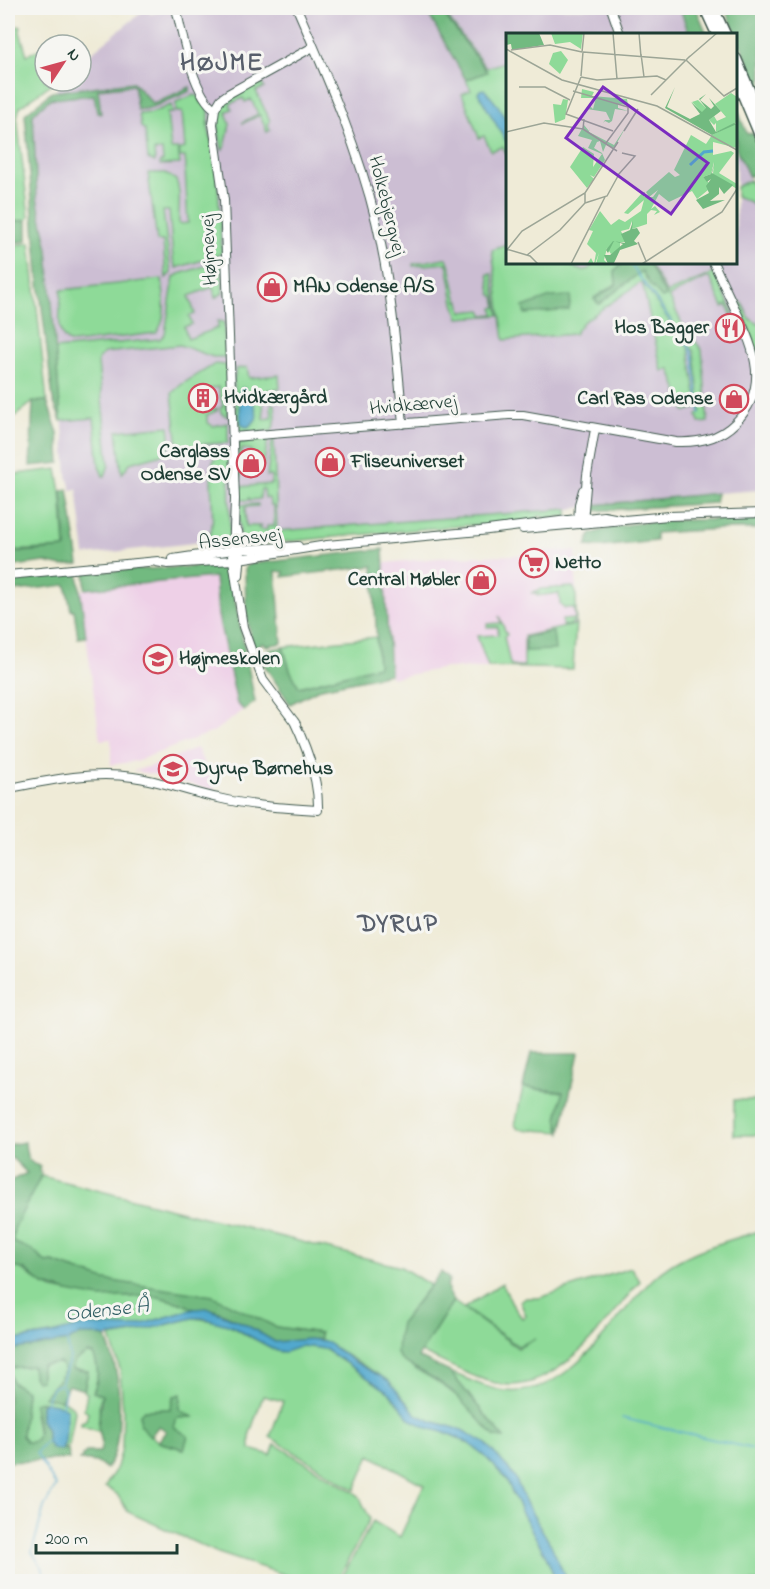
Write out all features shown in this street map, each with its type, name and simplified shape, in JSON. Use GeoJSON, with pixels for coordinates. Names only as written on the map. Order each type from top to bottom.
{"type":"FeatureCollection","features":[{"type":"Feature","properties":{"kind":"highway"},"geometry":{"type":"LineString","coordinates":[[705,8],[717,33]]}},
{"type":"Feature","properties":{"kind":"highway"},"geometry":{"type":"LineString","coordinates":[[713,8],[725,33]]}},
{"type":"Feature","properties":{"kind":"highway"},"geometry":{"type":"LineString","coordinates":[[737,64],[762,121]]}},
{"type":"Feature","properties":{"kind":"highway"},"geometry":{"type":"LineString","coordinates":[[737,83],[762,140]]}},
{"type":"Feature","properties":{"kind":"street"},"geometry":{"type":"LineString","coordinates":[[176,8],[181,36],[201,89],[217,106],[228,94],[313,47]]}},
{"type":"Feature","properties":{"kind":"street","name":"Holkebjergvej"},"geometry":{"type":"LineString","coordinates":[[297,8],[353,143],[376,222],[394,324],[403,424]]}},
{"type":"Feature","properties":{"kind":"street"},"geometry":{"type":"LineString","coordinates":[[611,8],[620,33]]}},
{"type":"Feature","properties":{"kind":"street","name":"Højmevej"},"geometry":{"type":"LineString","coordinates":[[9,790],[94,775],[134,777],[263,807],[317,808],[315,780],[306,748],[296,724],[269,689],[257,665],[245,633],[239,597],[224,200],[213,124],[217,106]]}},
{"type":"Feature","properties":{"kind":"street","name":"Hvidkærvej"},"geometry":{"type":"LineString","coordinates":[[233,437],[523,415],[595,429],[690,443],[701,442],[718,435],[741,417],[748,407],[755,388],[757,370],[750,341],[714,264]]}},
{"type":"Feature","properties":{"kind":"street"},"geometry":{"type":"LineString","coordinates":[[581,522],[579,504],[595,429]]}},
{"type":"Feature","properties":{"kind":"street","name":"Assensvej"},"geometry":{"type":"LineString","coordinates":[[8,575],[581,522],[604,516],[625,520],[711,513],[761,513]]}},
{"type":"Feature","properties":{"kind":"street","name":"Assensvej"},"geometry":{"type":"LineString","coordinates":[[237,555],[305,545],[327,545]]}},
{"type":"Feature","properties":{"kind":"shaded area"},"geometry":{"type":"Polygon","coordinates":[[[171,8],[680,8],[689,33],[506,33],[506,264],[737,264],[737,150],[762,208],[762,490],[717,493],[678,501],[595,505],[572,509],[311,529],[308,534],[245,543],[230,539],[85,555],[77,489],[71,490],[67,475],[48,249],[37,198],[33,114],[54,93],[93,93],[93,51],[146,9],[151,14],[171,8]]]}},
{"type":"Feature","properties":{"kind":"shaded area"},"geometry":{"type":"Polygon","coordinates":[[[528,550],[576,551],[576,621],[574,626],[525,668],[446,668],[391,678],[384,563],[448,557],[520,555],[528,550]]]}},
{"type":"Feature","properties":{"kind":"shaded area","name":"Højmeskolen"},"geometry":{"type":"Polygon","coordinates":[[[216,577],[218,614],[237,704],[244,710],[213,732],[136,761],[111,765],[111,739],[100,740],[80,591],[216,577]]]}},
{"type":"Feature","properties":{"kind":"shaded area","name":"Dyrup Børnehus"},"geometry":{"type":"Polygon","coordinates":[[[197,748],[216,791],[133,771],[158,764],[197,748]]]}},
{"type":"Feature","properties":{"kind":"green space"},"geometry":{"type":"Polygon","coordinates":[[[425,8],[445,8],[440,9],[487,72],[466,80],[425,8]]]}},
{"type":"Feature","properties":{"kind":"green space"},"geometry":{"type":"Polygon","coordinates":[[[451,8],[449,19],[486,68],[506,61],[506,153],[503,147],[491,151],[484,136],[479,138],[462,94],[471,90],[466,80],[487,72],[440,9],[451,8]]]}},
{"type":"Feature","properties":{"kind":"green space"},"geometry":{"type":"Polygon","coordinates":[[[680,8],[696,8],[707,33],[689,33],[680,8]]]}},
{"type":"Feature","properties":{"kind":"green space"},"geometry":{"type":"Polygon","coordinates":[[[725,8],[762,8],[762,95],[737,33],[725,8]]]}},
{"type":"Feature","properties":{"kind":"green space"},"geometry":{"type":"Polygon","coordinates":[[[21,26],[20,32],[27,55],[33,52],[33,93],[39,93],[20,107],[17,117],[29,217],[27,220],[8,222],[8,28],[21,26]]]}},
{"type":"Feature","properties":{"kind":"green space"},"geometry":{"type":"Polygon","coordinates":[[[133,82],[153,104],[190,87],[190,91],[151,108],[137,110],[134,85],[98,89],[101,114],[97,113],[94,95],[50,99],[33,114],[37,198],[48,249],[61,421],[53,400],[38,275],[25,114],[51,93],[93,93],[93,87],[133,82]]]}},
{"type":"Feature","properties":{"kind":"green space"},"geometry":{"type":"Polygon","coordinates":[[[254,83],[262,84],[264,88],[256,91],[270,121],[268,124],[270,130],[267,132],[260,115],[243,123],[258,114],[251,99],[245,102],[243,98],[230,104],[232,109],[226,112],[230,124],[225,147],[222,150],[218,125],[221,108],[232,96],[254,83]]]}},
{"type":"Feature","properties":{"kind":"green space"},"geometry":{"type":"Polygon","coordinates":[[[194,95],[198,96],[202,104],[200,97],[209,110],[209,125],[207,122],[216,170],[222,253],[176,268],[173,259],[169,211],[163,211],[171,273],[166,278],[163,241],[157,241],[148,173],[165,173],[176,180],[179,196],[179,224],[188,223],[185,157],[180,157],[179,149],[185,148],[182,112],[176,112],[176,102],[194,95]]]}},
{"type":"Feature","properties":{"kind":"green space"},"geometry":{"type":"Polygon","coordinates":[[[171,105],[173,113],[167,113],[171,149],[178,149],[180,164],[160,165],[163,161],[162,150],[154,151],[155,162],[148,159],[145,130],[141,127],[139,114],[151,113],[171,105]]]}},
{"type":"Feature","properties":{"kind":"green space"},"geometry":{"type":"Polygon","coordinates":[[[737,109],[747,134],[753,133],[762,154],[762,171],[749,177],[737,150],[737,109]]]}},
{"type":"Feature","properties":{"kind":"green space"},"geometry":{"type":"Polygon","coordinates":[[[750,180],[762,208],[762,219],[752,204],[737,197],[737,186],[750,180]]]}},
{"type":"Feature","properties":{"kind":"green space"},"geometry":{"type":"Polygon","coordinates":[[[27,220],[27,241],[8,243],[8,222],[27,220]]]}},
{"type":"Feature","properties":{"kind":"green space"},"geometry":{"type":"Polygon","coordinates":[[[30,243],[47,401],[33,402],[8,422],[8,246],[30,243]]]}},
{"type":"Feature","properties":{"kind":"green space"},"geometry":{"type":"Polygon","coordinates":[[[506,245],[506,264],[569,264],[583,270],[589,269],[592,264],[622,264],[615,270],[616,284],[594,298],[599,304],[642,271],[650,285],[667,296],[650,264],[667,293],[714,273],[733,312],[732,316],[727,305],[723,307],[710,278],[669,296],[682,324],[702,350],[708,422],[699,423],[697,415],[701,411],[694,352],[643,281],[583,322],[574,334],[504,340],[492,250],[506,245]]]}},
{"type":"Feature","properties":{"kind":"green space"},"geometry":{"type":"Polygon","coordinates":[[[447,258],[449,263],[462,312],[482,310],[483,315],[494,314],[493,308],[497,307],[495,298],[491,294],[488,274],[492,274],[499,315],[459,318],[447,263],[413,266],[413,264],[447,258]]]}},
{"type":"Feature","properties":{"kind":"green space"},"geometry":{"type":"Polygon","coordinates":[[[219,263],[222,267],[223,293],[215,298],[213,287],[189,296],[195,314],[189,316],[192,324],[184,327],[188,339],[218,328],[218,321],[224,322],[225,357],[213,357],[180,345],[104,353],[99,358],[109,465],[103,476],[99,466],[94,418],[61,421],[55,349],[160,339],[165,334],[174,277],[219,263]]]}},
{"type":"Feature","properties":{"kind":"green space"},"geometry":{"type":"Polygon","coordinates":[[[622,264],[649,264],[667,296],[662,298],[650,285],[642,271],[599,304],[594,299],[616,285],[615,270],[622,264]]]}},
{"type":"Feature","properties":{"kind":"green space"},"geometry":{"type":"Polygon","coordinates":[[[162,279],[164,314],[156,333],[73,343],[62,335],[60,329],[61,290],[162,279]]]}},
{"type":"Feature","properties":{"kind":"green space"},"geometry":{"type":"Polygon","coordinates":[[[642,282],[689,349],[698,408],[685,411],[670,369],[662,371],[642,282]]]}},
{"type":"Feature","properties":{"kind":"green space"},"geometry":{"type":"Polygon","coordinates":[[[571,296],[569,310],[525,314],[523,307],[551,297],[571,296]]]}},
{"type":"Feature","properties":{"kind":"green space"},"geometry":{"type":"Polygon","coordinates":[[[736,302],[754,341],[737,302],[742,303],[750,319],[762,326],[762,351],[760,353],[757,346],[758,353],[756,351],[736,302]]]}},
{"type":"Feature","properties":{"kind":"green space"},"geometry":{"type":"Polygon","coordinates":[[[215,364],[226,365],[228,417],[221,413],[220,408],[223,406],[218,387],[199,392],[201,400],[198,401],[204,412],[217,408],[217,411],[207,415],[207,422],[213,426],[228,423],[228,443],[203,444],[185,448],[177,439],[172,393],[182,384],[215,364]]]}},
{"type":"Feature","properties":{"kind":"green space"},"geometry":{"type":"Polygon","coordinates":[[[247,367],[249,378],[279,375],[280,389],[267,390],[266,401],[263,402],[264,419],[272,418],[271,404],[275,404],[276,418],[272,431],[240,433],[237,429],[234,380],[236,369],[247,367]],[[239,391],[241,425],[248,427],[255,420],[255,411],[249,394],[239,391]]]}},
{"type":"Feature","properties":{"kind":"green space"},"geometry":{"type":"Polygon","coordinates":[[[47,401],[58,433],[60,463],[30,466],[33,402],[47,401]]]}},
{"type":"Feature","properties":{"kind":"green space"},"geometry":{"type":"Polygon","coordinates":[[[169,426],[171,443],[166,453],[130,463],[122,474],[117,431],[169,426]]]}},
{"type":"Feature","properties":{"kind":"green space"},"geometry":{"type":"Polygon","coordinates":[[[266,437],[267,439],[262,440],[268,440],[263,467],[257,467],[256,456],[252,456],[251,450],[242,449],[243,468],[240,480],[238,480],[238,443],[266,437]]]}},
{"type":"Feature","properties":{"kind":"green space"},"geometry":{"type":"Polygon","coordinates":[[[274,439],[277,531],[568,509],[568,516],[543,518],[539,516],[536,519],[497,526],[447,527],[259,544],[259,547],[245,546],[240,537],[239,505],[258,504],[258,506],[245,507],[246,526],[262,526],[258,527],[259,529],[267,530],[267,526],[274,526],[274,507],[270,504],[269,498],[265,498],[264,489],[261,489],[260,499],[240,500],[238,487],[271,484],[271,476],[267,476],[274,439]]]}},
{"type":"Feature","properties":{"kind":"green space"},"geometry":{"type":"Polygon","coordinates":[[[221,450],[229,451],[230,539],[206,542],[211,533],[212,521],[212,468],[221,450]]]}},
{"type":"Feature","properties":{"kind":"green space"},"geometry":{"type":"Polygon","coordinates":[[[57,469],[65,548],[8,551],[8,475],[57,469]]]}},
{"type":"Feature","properties":{"kind":"green space"},"geometry":{"type":"Polygon","coordinates":[[[68,489],[79,564],[62,566],[45,562],[8,567],[8,553],[66,548],[62,491],[68,489]]]}},
{"type":"Feature","properties":{"kind":"green space"},"geometry":{"type":"Polygon","coordinates":[[[717,493],[715,503],[593,511],[595,505],[717,493]]]}},
{"type":"Feature","properties":{"kind":"green space"},"geometry":{"type":"Polygon","coordinates":[[[758,519],[762,521],[762,529],[656,533],[656,541],[601,547],[586,546],[591,534],[624,525],[658,521],[758,519]]]}},
{"type":"Feature","properties":{"kind":"green space"},"geometry":{"type":"Polygon","coordinates":[[[383,549],[390,674],[321,688],[290,704],[259,657],[268,654],[267,650],[283,647],[290,670],[299,687],[378,666],[373,566],[283,577],[284,572],[276,571],[282,643],[267,646],[263,643],[253,648],[246,612],[245,567],[250,564],[383,549]]]}},
{"type":"Feature","properties":{"kind":"green space"},"geometry":{"type":"Polygon","coordinates":[[[228,565],[255,702],[244,710],[237,704],[218,615],[215,577],[85,589],[85,572],[228,565]]]}},
{"type":"Feature","properties":{"kind":"green space"},"geometry":{"type":"Polygon","coordinates":[[[78,572],[86,637],[78,638],[74,610],[71,610],[66,585],[8,592],[8,578],[78,572]]]}},
{"type":"Feature","properties":{"kind":"green space"},"geometry":{"type":"Polygon","coordinates":[[[573,587],[576,592],[576,619],[570,625],[563,626],[562,620],[575,619],[574,608],[564,608],[560,604],[559,593],[537,596],[536,594],[540,593],[531,593],[541,589],[573,587]]]}},
{"type":"Feature","properties":{"kind":"green space"},"geometry":{"type":"Polygon","coordinates":[[[499,616],[507,635],[504,636],[510,664],[515,666],[524,666],[524,636],[574,625],[576,621],[573,669],[488,667],[477,636],[498,635],[498,627],[487,627],[487,624],[501,623],[499,616]]]}},
{"type":"Feature","properties":{"kind":"green space"},"geometry":{"type":"Polygon","coordinates":[[[553,632],[555,650],[525,651],[525,637],[553,632]]]}},
{"type":"Feature","properties":{"kind":"green space"},"geometry":{"type":"Polygon","coordinates":[[[376,637],[378,666],[299,687],[290,670],[283,647],[376,637]]]}},
{"type":"Feature","properties":{"kind":"green space"},"geometry":{"type":"Polygon","coordinates":[[[531,1053],[579,1053],[561,1132],[557,1119],[563,1092],[523,1087],[531,1053]]]}},
{"type":"Feature","properties":{"kind":"green space"},"geometry":{"type":"Polygon","coordinates":[[[523,1087],[564,1092],[558,1127],[561,1132],[518,1129],[515,1125],[523,1087]]]}},
{"type":"Feature","properties":{"kind":"green space"},"geometry":{"type":"Polygon","coordinates":[[[758,1088],[762,1088],[762,1135],[734,1135],[734,1100],[758,1100],[758,1088]]]}},
{"type":"Feature","properties":{"kind":"green space"},"geometry":{"type":"Polygon","coordinates":[[[25,1142],[28,1157],[32,1163],[40,1166],[41,1176],[14,1229],[13,1242],[32,1250],[46,1263],[53,1262],[105,1280],[213,1296],[276,1327],[320,1333],[320,1339],[275,1342],[215,1310],[194,1309],[159,1297],[100,1298],[68,1292],[42,1284],[24,1269],[10,1267],[11,1262],[8,1259],[8,1182],[27,1173],[8,1157],[8,1145],[25,1142]]]}},
{"type":"Feature","properties":{"kind":"green space"},"geometry":{"type":"Polygon","coordinates":[[[41,1176],[401,1267],[430,1285],[401,1323],[415,1369],[451,1391],[504,1438],[450,1372],[485,1386],[506,1391],[529,1390],[551,1382],[590,1351],[639,1294],[665,1269],[705,1248],[762,1230],[761,1582],[567,1581],[551,1545],[527,1505],[516,1480],[485,1443],[462,1430],[416,1414],[389,1381],[320,1339],[320,1333],[276,1327],[173,1292],[105,1280],[53,1262],[46,1263],[39,1255],[13,1242],[13,1229],[41,1176]]]}},
{"type":"Feature","properties":{"kind":"green space"},"geometry":{"type":"Polygon","coordinates":[[[8,1259],[42,1284],[53,1289],[128,1297],[159,1297],[194,1309],[132,1327],[103,1325],[8,1341],[8,1259]]]}},
{"type":"Feature","properties":{"kind":"green space"},"geometry":{"type":"Polygon","coordinates":[[[631,1268],[640,1281],[600,1330],[567,1362],[531,1382],[511,1385],[490,1382],[421,1352],[453,1301],[518,1348],[535,1339],[518,1346],[464,1308],[502,1283],[522,1318],[526,1316],[520,1301],[526,1298],[539,1298],[631,1268]]]}},
{"type":"Feature","properties":{"kind":"green space"},"geometry":{"type":"Polygon","coordinates":[[[441,1272],[449,1279],[447,1288],[453,1301],[418,1357],[450,1372],[504,1438],[495,1437],[452,1391],[402,1361],[397,1354],[401,1323],[441,1272]]]}},
{"type":"Feature","properties":{"kind":"green space"},"geometry":{"type":"Polygon","coordinates":[[[193,1318],[222,1322],[281,1352],[302,1346],[324,1349],[390,1393],[411,1420],[468,1443],[484,1455],[506,1479],[546,1556],[556,1581],[340,1581],[373,1521],[400,1537],[424,1485],[370,1455],[355,1490],[270,1437],[283,1401],[263,1396],[250,1433],[250,1449],[271,1455],[275,1444],[354,1492],[359,1496],[370,1519],[337,1581],[304,1581],[218,1553],[128,1512],[117,1494],[105,1487],[117,1467],[122,1448],[123,1410],[120,1370],[110,1337],[193,1318]],[[181,1395],[174,1396],[170,1409],[144,1410],[151,1435],[155,1439],[184,1449],[174,1427],[177,1418],[192,1417],[180,1410],[181,1395]]]}},
{"type":"Feature","properties":{"kind":"green space"},"geometry":{"type":"Polygon","coordinates":[[[79,1335],[106,1337],[117,1377],[119,1425],[115,1451],[106,1468],[96,1462],[80,1460],[86,1452],[100,1452],[102,1443],[98,1426],[102,1395],[93,1392],[98,1373],[93,1354],[87,1353],[75,1361],[72,1369],[88,1371],[84,1390],[68,1385],[61,1401],[44,1397],[65,1370],[60,1363],[41,1365],[41,1380],[36,1381],[32,1366],[8,1368],[8,1350],[68,1341],[79,1335]]]}},
{"type":"Feature","properties":{"kind":"green space"},"geometry":{"type":"Polygon","coordinates":[[[86,1353],[93,1354],[98,1373],[93,1392],[102,1395],[99,1403],[100,1432],[81,1425],[81,1422],[86,1420],[88,1412],[84,1409],[87,1393],[84,1392],[88,1371],[72,1369],[75,1361],[86,1353]]]}},
{"type":"Feature","properties":{"kind":"green space"},"geometry":{"type":"Polygon","coordinates":[[[60,1363],[65,1370],[45,1397],[66,1402],[75,1411],[69,1446],[61,1450],[65,1442],[67,1410],[56,1404],[40,1401],[34,1414],[38,1436],[32,1443],[26,1442],[22,1436],[26,1392],[12,1382],[8,1368],[33,1366],[33,1376],[41,1380],[41,1365],[60,1363]]]}},
{"type":"Feature","properties":{"kind":"green space"},"geometry":{"type":"Polygon","coordinates":[[[8,1368],[12,1382],[26,1391],[22,1436],[26,1442],[32,1442],[38,1435],[34,1405],[36,1402],[44,1402],[41,1405],[41,1420],[47,1430],[47,1441],[61,1450],[68,1449],[69,1459],[8,1462],[8,1368]]]}},
{"type":"Feature","properties":{"kind":"green space"},"geometry":{"type":"Polygon","coordinates":[[[181,1394],[180,1410],[193,1417],[177,1418],[174,1427],[188,1436],[184,1449],[158,1442],[166,1431],[159,1426],[150,1436],[140,1425],[140,1414],[144,1410],[170,1409],[174,1396],[181,1394]]]}},
{"type":"Feature","properties":{"kind":"water"},"geometry":{"type":"Polygon","coordinates":[[[484,89],[499,107],[506,120],[506,141],[478,93],[484,89]]]}},
{"type":"Feature","properties":{"kind":"water"},"geometry":{"type":"Polygon","coordinates":[[[242,388],[254,403],[257,416],[248,427],[241,423],[239,391],[242,388]]]}},
{"type":"Feature","properties":{"kind":"water"},"geometry":{"type":"Polygon","coordinates":[[[207,1308],[245,1324],[275,1342],[309,1339],[325,1341],[355,1362],[389,1381],[416,1414],[462,1430],[485,1443],[516,1480],[527,1505],[551,1545],[567,1581],[556,1581],[546,1556],[506,1479],[484,1455],[452,1435],[411,1420],[390,1393],[325,1349],[302,1346],[285,1352],[277,1351],[231,1326],[202,1318],[193,1318],[133,1333],[106,1337],[79,1335],[68,1341],[8,1350],[8,1341],[52,1334],[85,1325],[132,1327],[194,1309],[207,1308]]]}},
{"type":"Feature","properties":{"kind":"water"},"geometry":{"type":"Polygon","coordinates":[[[44,1402],[67,1409],[65,1442],[61,1450],[52,1449],[47,1441],[47,1430],[41,1420],[41,1405],[44,1402]]]}},
{"type":"Feature","properties":{"kind":"waterway"},"geometry":{"type":"LineString","coordinates":[[630,264],[690,348],[700,413]]}},
{"type":"Feature","properties":{"kind":"waterway"},"geometry":{"type":"LineString","coordinates":[[47,1403],[53,1387],[61,1384],[70,1357],[67,1341]]}},
{"type":"Feature","properties":{"kind":"waterway"},"geometry":{"type":"LineString","coordinates":[[62,1385],[65,1391],[62,1407]]}},
{"type":"Feature","properties":{"kind":"waterway"},"geometry":{"type":"LineString","coordinates":[[622,1418],[762,1451]]}},
{"type":"Feature","properties":{"kind":"waterway"},"geometry":{"type":"LineString","coordinates":[[44,1582],[43,1569],[32,1552],[44,1507],[56,1486],[36,1453],[47,1441]]}},
{"type":"Feature","properties":{"kind":"place","name":"MAN Odense A/S"},"geometry":{"type":"Point","coordinates":[272,287]}},
{"type":"Feature","properties":{"kind":"place","name":"Hos Bagger"},"geometry":{"type":"Point","coordinates":[730,328]}},
{"type":"Feature","properties":{"kind":"place","name":"Hvidkærgård"},"geometry":{"type":"Point","coordinates":[203,398]}},
{"type":"Feature","properties":{"kind":"place","name":"Carl Ras Odense"},"geometry":{"type":"Point","coordinates":[734,399]}},
{"type":"Feature","properties":{"kind":"place","name":"Fliseuniverset"},"geometry":{"type":"Point","coordinates":[330,462]}},
{"type":"Feature","properties":{"kind":"place","name":"Carglass Odense SV"},"geometry":{"type":"Point","coordinates":[251,463]}},
{"type":"Feature","properties":{"kind":"place","name":"Netto"},"geometry":{"type":"Point","coordinates":[534,563]}},
{"type":"Feature","properties":{"kind":"place","name":"Central Møbler"},"geometry":{"type":"Point","coordinates":[481,580]}},
{"type":"Feature","properties":{"kind":"place","name":"Højmeskolen"},"geometry":{"type":"Point","coordinates":[158,659]}},
{"type":"Feature","properties":{"kind":"place","name":"Dyrup Børnehus"},"geometry":{"type":"Point","coordinates":[173,769]}},
{"type":"Feature","properties":{"kind":"district","name":"HØJME"},"geometry":{"type":"Point","coordinates":[222,64]}},
{"type":"Feature","properties":{"kind":"district","name":"DYRUP"},"geometry":{"type":"Point","coordinates":[398,925]}},
{"type":"Feature","properties":{"kind":"water label","name":"Odense Å"},"geometry":{"type":"Point","coordinates":[107,1311]}}]}
